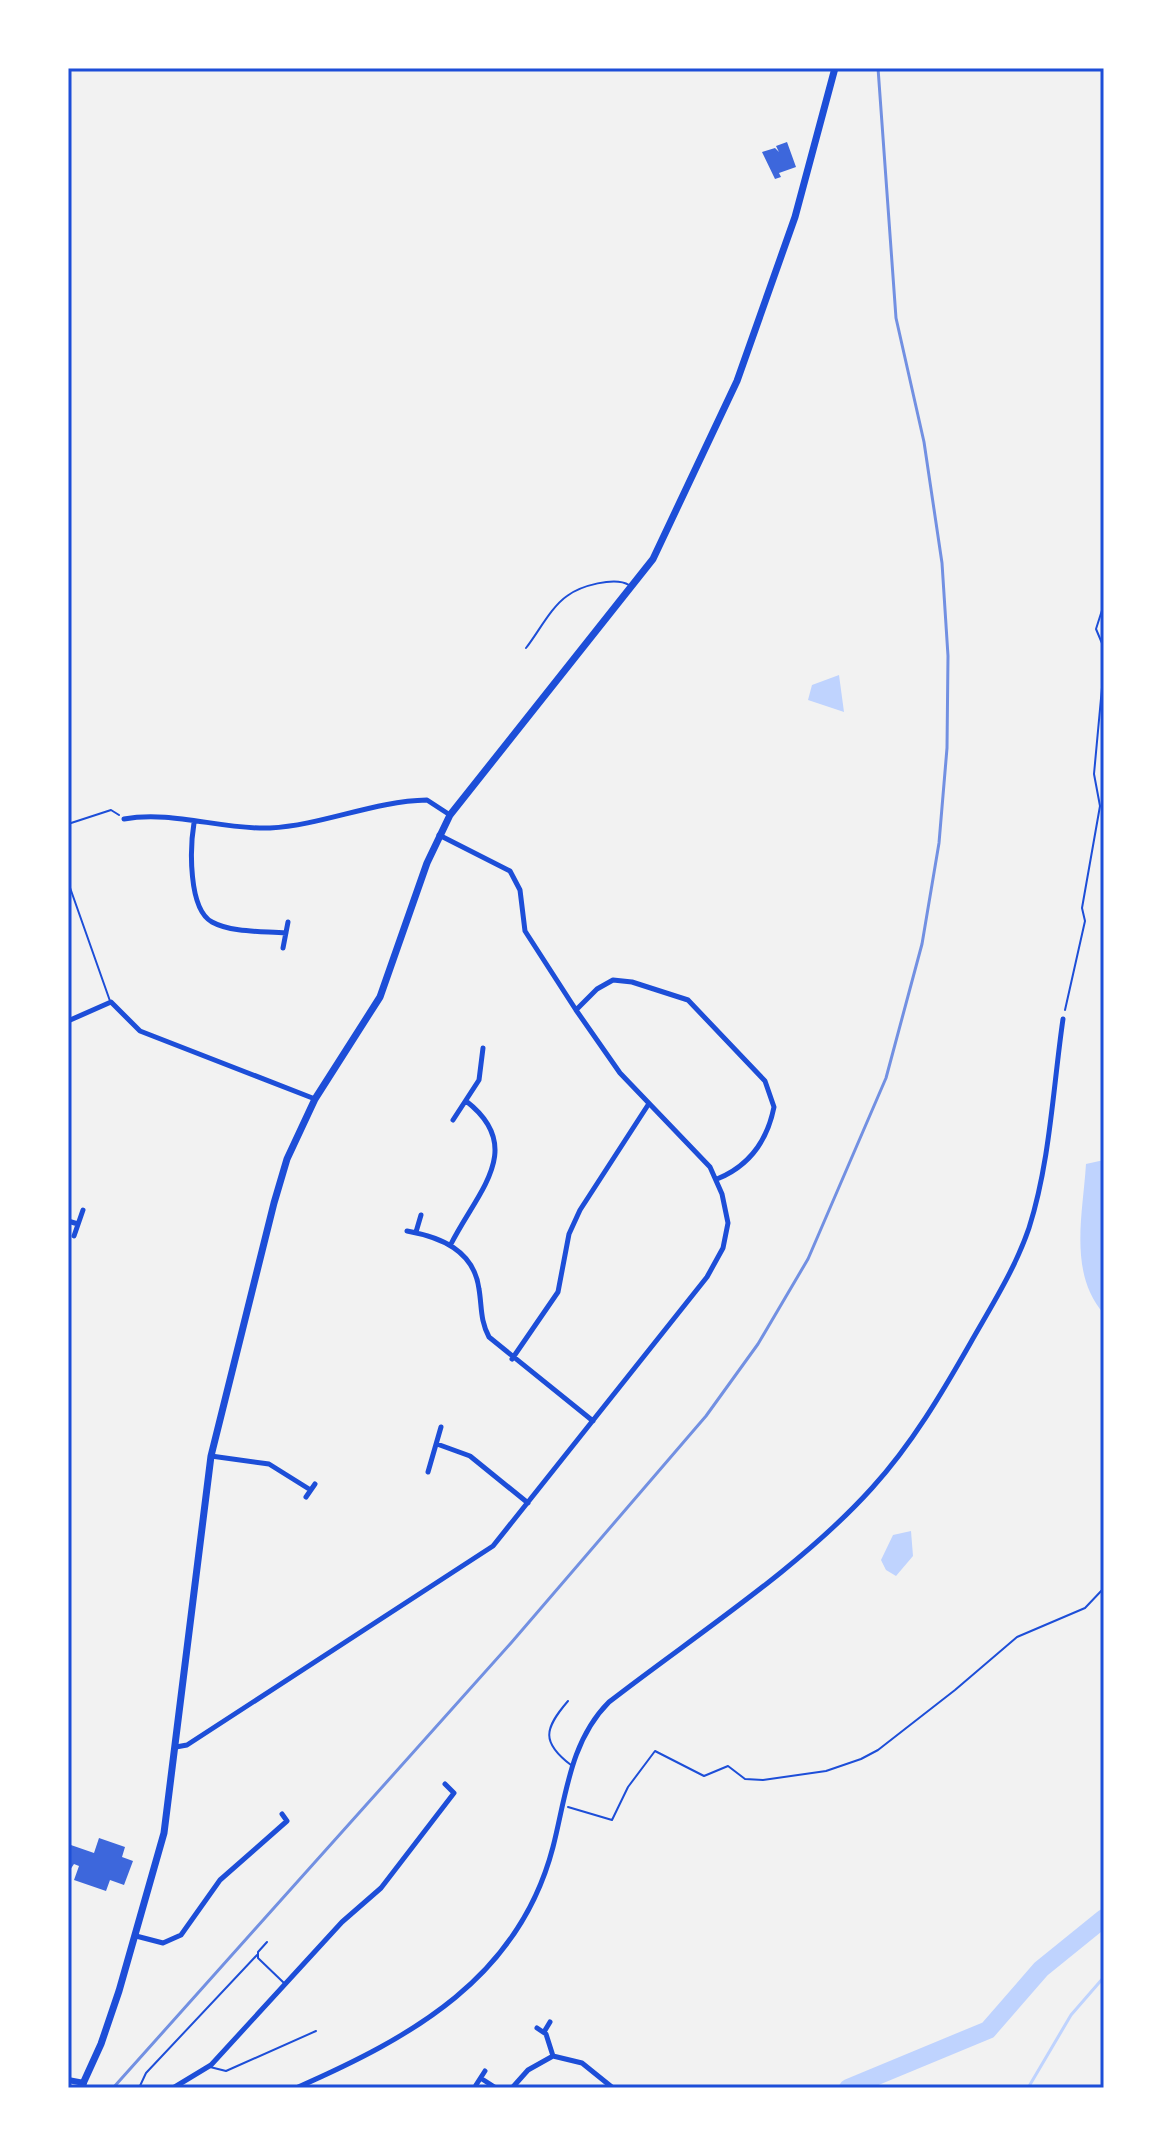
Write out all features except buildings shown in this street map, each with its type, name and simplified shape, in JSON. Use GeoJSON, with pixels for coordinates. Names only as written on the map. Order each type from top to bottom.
{"type":"FeatureCollection","features":[{"type":"Feature","properties":{"kind":"main road"},"geometry":{"type":"LineString","coordinates":[[82,2086],[101,2044],[136,1936],[164,1833],[211,1456],[287,1159],[315,1099],[380,997],[438,835],[450,815],[653,559],[737,381],[795,217],[835,68]]}},
{"type":"Feature","properties":{"kind":"street"},"geometry":{"type":"LineString","coordinates":[[124,819],[153,817],[266,828],[296,826],[427,800],[450,815]]}},
{"type":"Feature","properties":{"kind":"street"},"geometry":{"type":"LineString","coordinates":[[194,823],[191,861],[198,902],[207,920],[224,927],[286,933]]}},
{"type":"Feature","properties":{"kind":"street"},"geometry":{"type":"LineString","coordinates":[[176,1747],[187,1745],[503,1537],[719,1258],[728,1223],[717,1179],[704,1160],[620,1073],[576,1010],[525,931],[520,890],[510,871],[438,835]]}},
{"type":"Feature","properties":{"kind":"street"},"geometry":{"type":"LineString","coordinates":[[283,948],[288,922]]}},
{"type":"Feature","properties":{"kind":"street"},"geometry":{"type":"LineString","coordinates":[[576,1010],[597,989],[613,980],[632,982],[688,1000],[765,1081],[774,1107],[758,1150],[737,1170],[717,1179]]}},
{"type":"Feature","properties":{"kind":"street"},"geometry":{"type":"LineString","coordinates":[[68,1021],[111,1002],[140,1031],[315,1099]]}},
{"type":"Feature","properties":{"kind":"street"},"geometry":{"type":"LineString","coordinates":[[296,2088],[346,2066],[461,1997],[495,1962],[526,1916],[539,1888],[576,1748],[592,1718],[743,1602],[845,1515],[872,1488],[930,1410],[1003,1287],[1028,1230],[1040,1184],[1063,1019]]}},
{"type":"Feature","properties":{"kind":"street"},"geometry":{"type":"LineString","coordinates":[[453,1120],[479,1080],[483,1048]]}},
{"type":"Feature","properties":{"kind":"street"},"geometry":{"type":"LineString","coordinates":[[451,1244],[492,1170],[497,1151],[487,1120],[466,1101]]}},
{"type":"Feature","properties":{"kind":"street"},"geometry":{"type":"LineString","coordinates":[[512,1359],[558,1292],[569,1234],[580,1210],[648,1105]]}},
{"type":"Feature","properties":{"kind":"street"},"geometry":{"type":"LineString","coordinates":[[74,1236],[83,1210]]}},
{"type":"Feature","properties":{"kind":"street"},"geometry":{"type":"LineString","coordinates":[[416,1232],[421,1215]]}},
{"type":"Feature","properties":{"kind":"street"},"geometry":{"type":"LineString","coordinates":[[68,1221],[78,1224]]}},
{"type":"Feature","properties":{"kind":"street"},"geometry":{"type":"LineString","coordinates":[[407,1231],[451,1244],[476,1278],[481,1319],[489,1337],[512,1359],[593,1421]]}},
{"type":"Feature","properties":{"kind":"street"},"geometry":{"type":"LineString","coordinates":[[428,1472],[441,1427]]}},
{"type":"Feature","properties":{"kind":"street"},"geometry":{"type":"LineString","coordinates":[[437,1444],[470,1456],[528,1503]]}},
{"type":"Feature","properties":{"kind":"street"},"geometry":{"type":"LineString","coordinates":[[211,1456],[269,1464],[309,1489]]}},
{"type":"Feature","properties":{"kind":"street"},"geometry":{"type":"LineString","coordinates":[[306,1497],[315,1484]]}},
{"type":"Feature","properties":{"kind":"street"},"geometry":{"type":"LineString","coordinates":[[173,2088],[209,2066],[342,1922],[389,1878],[454,1793],[445,1784]]}},
{"type":"Feature","properties":{"kind":"street"},"geometry":{"type":"LineString","coordinates":[[136,1936],[163,1943],[181,1935],[220,1880],[287,1821],[282,1814]]}},
{"type":"Feature","properties":{"kind":"street"},"geometry":{"type":"LineString","coordinates":[[544,2032],[550,2022]]}},
{"type":"Feature","properties":{"kind":"street"},"geometry":{"type":"LineString","coordinates":[[537,2028],[544,2032],[553,2056]]}},
{"type":"Feature","properties":{"kind":"street"},"geometry":{"type":"LineString","coordinates":[[512,2088],[528,2070],[553,2056],[582,2063],[613,2088]]}},
{"type":"Feature","properties":{"kind":"street"},"geometry":{"type":"LineString","coordinates":[[476,2085],[485,2071]]}},
{"type":"Feature","properties":{"kind":"street"},"geometry":{"type":"LineString","coordinates":[[482,2079],[496,2088]]}},
{"type":"Feature","properties":{"kind":"street"},"geometry":{"type":"LineString","coordinates":[[68,2080],[82,2086]]}},
{"type":"Feature","properties":{"kind":"lane"},"geometry":{"type":"LineString","coordinates":[[526,648],[566,596],[596,585],[621,581],[633,588]]}},
{"type":"Feature","properties":{"kind":"lane"},"geometry":{"type":"LineString","coordinates":[[68,882],[111,1002]]}},
{"type":"Feature","properties":{"kind":"lane"},"geometry":{"type":"LineString","coordinates":[[568,1701],[555,1716],[549,1739],[552,1751],[572,1766]]}},
{"type":"Feature","properties":{"kind":"lane"},"geometry":{"type":"LineString","coordinates":[[139,2088],[146,2073],[267,1942]]}},
{"type":"Feature","properties":{"kind":"lane"},"geometry":{"type":"LineString","coordinates":[[257,1955],[285,1984]]}},
{"type":"Feature","properties":{"kind":"lane"},"geometry":{"type":"LineString","coordinates":[[209,2066],[226,2071],[316,2031]]}},
{"type":"Feature","properties":{"kind":"path"},"geometry":{"type":"LineString","coordinates":[[1104,604],[1096,629],[1104,648]]}},
{"type":"Feature","properties":{"kind":"path"},"geometry":{"type":"LineString","coordinates":[[1063,1019],[1085,921],[1082,908],[1100,806],[1094,774],[1104,666]]}},
{"type":"Feature","properties":{"kind":"path"},"geometry":{"type":"LineString","coordinates":[[68,824],[111,810],[124,819]]}},
{"type":"Feature","properties":{"kind":"path"},"geometry":{"type":"LineString","coordinates":[[563,1806],[612,1820],[628,1787],[655,1751],[704,1776],[728,1766],[738,1776],[751,1780],[826,1771],[861,1759],[878,1750],[955,1690],[1017,1637],[1085,1608],[1104,1588]]}},
{"type":"Feature","properties":{"kind":"water"},"geometry":{"type":"Polygon","coordinates":[[[839,675],[844,712],[808,700],[812,685],[839,675]]]}},
{"type":"Feature","properties":{"kind":"water"},"geometry":{"type":"Polygon","coordinates":[[[1104,1160],[1104,1314],[1086,1280],[1080,1242],[1086,1164],[1104,1160]]]}},
{"type":"Feature","properties":{"kind":"water"},"geometry":{"type":"Polygon","coordinates":[[[911,1531],[913,1556],[896,1576],[886,1570],[881,1560],[893,1535],[911,1531]]]}},
{"type":"Feature","properties":{"kind":"waterway"},"geometry":{"type":"LineString","coordinates":[[848,2088],[988,2030],[1041,1969],[1104,1918]]}},
{"type":"Feature","properties":{"kind":"waterway"},"geometry":{"type":"LineString","coordinates":[[1028,2088],[1071,2015],[1104,1977]]}},
{"type":"Feature","properties":{"kind":"railway"},"geometry":{"type":"LineString","coordinates":[[113,2088],[511,1643],[706,1416],[758,1344],[808,1259],[886,1078],[922,944],[939,843],[947,748],[948,656],[942,563],[924,442],[896,318],[878,68]]}}]}
